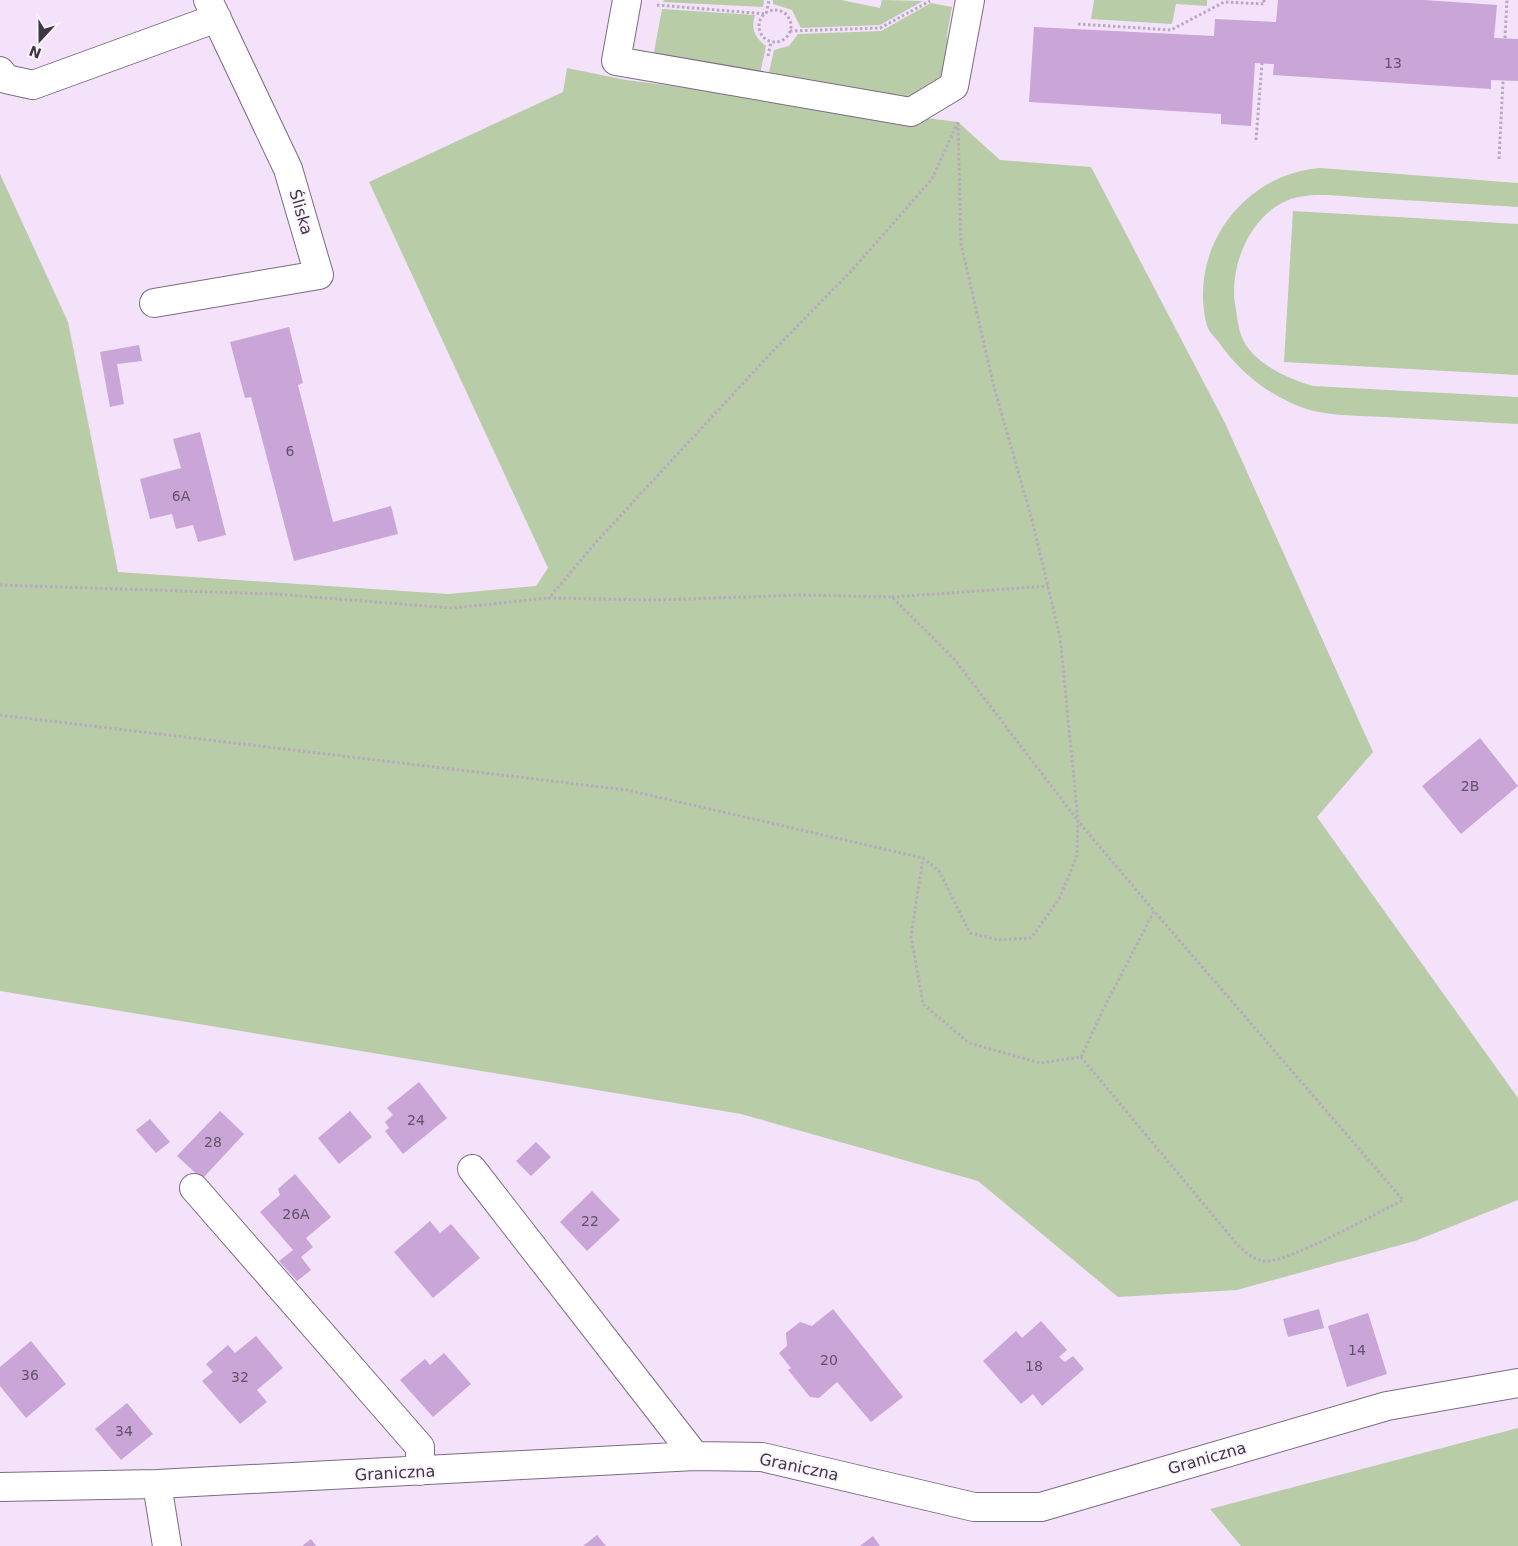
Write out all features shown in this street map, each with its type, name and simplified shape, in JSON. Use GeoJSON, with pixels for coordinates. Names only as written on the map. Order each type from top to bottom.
{"type":"FeatureCollection","features":[{"type":"Feature","properties":{"kind":"street"},"geometry":{"type":"LineString","coordinates":[[627,2],[616,61],[911,112],[954,86],[970,0]]}},
{"type":"Feature","properties":{"kind":"street"},"geometry":{"type":"LineString","coordinates":[[0,71],[6,79],[33,85],[213,9]]}},
{"type":"Feature","properties":{"kind":"street","name":"Śliska"},"geometry":{"type":"LineString","coordinates":[[154,303],[319,275],[288,170],[213,9]]}},
{"type":"Feature","properties":{"kind":"street"},"geometry":{"type":"LineString","coordinates":[[472,1170],[695,1456]]}},
{"type":"Feature","properties":{"kind":"street"},"geometry":{"type":"LineString","coordinates":[[194,1188],[420,1447],[420,1472]]}},
{"type":"Feature","properties":{"kind":"street","name":"Graniczna"},"geometry":{"type":"LineString","coordinates":[[0,1487],[157,1484],[420,1472],[695,1456],[762,1457],[974,1507],[1041,1507],[1387,1406],[1518,1383]]}},
{"type":"Feature","properties":{"kind":"street"},"geometry":{"type":"LineString","coordinates":[[157,1484],[167,1546]]}},
{"type":"Feature","properties":{"kind":"path"},"geometry":{"type":"LineString","coordinates":[[627,2],[766,14],[770,11],[779,11],[787,16],[791,24],[786,38],[780,42],[771,42],[765,39],[760,32],[759,24],[766,14],[769,0]]}},
{"type":"Feature","properties":{"kind":"path"},"geometry":{"type":"LineString","coordinates":[[1078,24],[1172,30],[1224,2],[1264,4],[1264,0]]}},
{"type":"Feature","properties":{"kind":"path"},"geometry":{"type":"LineString","coordinates":[[1505,38],[1507,0]]}},
{"type":"Feature","properties":{"kind":"path"},"geometry":{"type":"LineString","coordinates":[[790,31],[880,28],[930,1]]}},
{"type":"Feature","properties":{"kind":"path"},"geometry":{"type":"LineString","coordinates":[[1256,140],[1262,63]]}},
{"type":"Feature","properties":{"kind":"path"},"geometry":{"type":"LineString","coordinates":[[1499,159],[1503,81]]}},
{"type":"Feature","properties":{"kind":"path"},"geometry":{"type":"LineString","coordinates":[[0,715],[627,790],[923,858],[939,871],[970,933],[1000,940],[1031,938],[1059,899],[1077,856],[1078,821],[1060,638],[1032,520],[994,387],[961,244],[958,122],[932,179],[854,268],[772,352],[597,541],[549,598]]}},
{"type":"Feature","properties":{"kind":"path"},"geometry":{"type":"LineString","coordinates":[[0,585],[264,594],[452,608],[549,598],[656,600],[802,595],[892,597],[1048,586]]}},
{"type":"Feature","properties":{"kind":"path"},"geometry":{"type":"LineString","coordinates":[[892,597],[955,660],[1078,821],[1403,1200],[1281,1260],[1258,1260],[1246,1253],[1237,1244],[1082,1057]]}},
{"type":"Feature","properties":{"kind":"path"},"geometry":{"type":"LineString","coordinates":[[923,858],[911,936],[923,1004],[969,1043],[1040,1063],[1082,1057]]}},
{"type":"Feature","properties":{"kind":"path"},"geometry":{"type":"LineString","coordinates":[[1082,1057],[1103,1010],[1154,911]]}},
{"type":"Feature","properties":{"kind":"green space"},"geometry":{"type":"Polygon","coordinates":[[[664,0],[764,0],[763,7],[663,2],[664,0]]]}},
{"type":"Feature","properties":{"kind":"green space"},"geometry":{"type":"Polygon","coordinates":[[[773,0],[841,0],[880,8],[882,0],[923,1],[880,25],[801,28],[792,10],[773,4],[773,0]]]}},
{"type":"Feature","properties":{"kind":"green space"},"geometry":{"type":"Polygon","coordinates":[[[1094,0],[1207,0],[1207,6],[1176,4],[1172,24],[1091,19],[1094,0]]]}},
{"type":"Feature","properties":{"kind":"green space"},"geometry":{"type":"Polygon","coordinates":[[[931,3],[952,7],[947,35],[948,77],[908,101],[768,77],[774,50],[789,46],[798,34],[881,31],[931,3]]]}},
{"type":"Feature","properties":{"kind":"green space"},"geometry":{"type":"Polygon","coordinates":[[[662,9],[755,15],[754,32],[766,46],[760,74],[657,55],[654,52],[662,9]]]}},
{"type":"Feature","properties":{"kind":"green space"},"geometry":{"type":"Polygon","coordinates":[[[567,68],[626,80],[958,122],[1000,160],[1091,167],[1225,423],[1373,752],[1317,817],[1518,1098],[1518,1200],[1415,1241],[1237,1290],[1118,1297],[978,1181],[741,1114],[0,991],[0,174],[68,322],[118,572],[448,594],[536,586],[548,568],[369,182],[563,92],[567,68]]]}},
{"type":"Feature","properties":{"kind":"green space"},"geometry":{"type":"Polygon","coordinates":[[[1320,168],[1518,183],[1518,207],[1320,195],[1291,199],[1276,206],[1253,229],[1239,260],[1235,277],[1234,293],[1237,319],[1246,345],[1253,354],[1271,368],[1292,379],[1313,386],[1518,397],[1518,424],[1324,413],[1300,407],[1268,390],[1249,376],[1225,351],[1207,326],[1203,298],[1205,270],[1214,244],[1227,221],[1245,201],[1267,185],[1292,173],[1320,168]]]}},
{"type":"Feature","properties":{"kind":"green space"},"geometry":{"type":"Polygon","coordinates":[[[1293,211],[1518,224],[1518,375],[1284,362],[1293,211]]]}},
{"type":"Feature","properties":{"kind":"green space"},"geometry":{"type":"Polygon","coordinates":[[[1518,1428],[1518,1546],[1241,1546],[1210,1509],[1518,1428]]]}},
{"type":"Feature","properties":{"kind":"building"},"geometry":{"type":"Polygon","coordinates":[[[1278,0],[1424,0],[1497,5],[1494,38],[1518,39],[1518,81],[1491,80],[1491,89],[1273,75],[1274,64],[1255,63],[1251,126],[1221,124],[1221,114],[1029,102],[1034,27],[1214,36],[1215,19],[1276,22],[1278,0]]]}},
{"type":"Feature","properties":{"kind":"building"},"geometry":{"type":"Polygon","coordinates":[[[289,327],[303,383],[298,385],[333,522],[391,506],[398,534],[294,561],[251,397],[245,398],[230,342],[289,327]]]}},
{"type":"Feature","properties":{"kind":"building"},"geometry":{"type":"Polygon","coordinates":[[[139,345],[142,361],[117,364],[124,404],[110,407],[100,352],[139,345]]]}},
{"type":"Feature","properties":{"kind":"building"},"geometry":{"type":"Polygon","coordinates":[[[200,432],[226,535],[198,542],[193,525],[176,529],[172,514],[150,519],[140,479],[181,468],[173,439],[200,432]]]}},
{"type":"Feature","properties":{"kind":"building"},"geometry":{"type":"Polygon","coordinates":[[[1480,738],[1518,786],[1461,834],[1422,786],[1480,738]]]}},
{"type":"Feature","properties":{"kind":"building"},"geometry":{"type":"Polygon","coordinates":[[[419,1082],[447,1118],[403,1154],[385,1131],[389,1128],[385,1122],[393,1115],[387,1108],[419,1082]]]}},
{"type":"Feature","properties":{"kind":"building"},"geometry":{"type":"Polygon","coordinates":[[[220,1111],[244,1134],[202,1179],[177,1156],[220,1111]]]}},
{"type":"Feature","properties":{"kind":"building"},"geometry":{"type":"Polygon","coordinates":[[[350,1111],[372,1137],[339,1164],[318,1138],[350,1111]]]}},
{"type":"Feature","properties":{"kind":"building"},"geometry":{"type":"Polygon","coordinates":[[[150,1119],[170,1142],[156,1153],[136,1130],[150,1119]]]}},
{"type":"Feature","properties":{"kind":"building"},"geometry":{"type":"Polygon","coordinates":[[[536,1142],[551,1157],[531,1176],[516,1161],[536,1142]]]}},
{"type":"Feature","properties":{"kind":"building"},"geometry":{"type":"Polygon","coordinates":[[[295,1174],[331,1217],[306,1238],[313,1247],[301,1257],[311,1270],[297,1281],[279,1261],[293,1250],[260,1212],[280,1195],[278,1189],[295,1174]]]}},
{"type":"Feature","properties":{"kind":"building"},"geometry":{"type":"Polygon","coordinates":[[[592,1191],[620,1220],[587,1251],[560,1222],[592,1191]]]}},
{"type":"Feature","properties":{"kind":"building"},"geometry":{"type":"Polygon","coordinates":[[[430,1221],[440,1233],[451,1224],[480,1258],[433,1298],[394,1252],[430,1221]]]}},
{"type":"Feature","properties":{"kind":"building"},"geometry":{"type":"Polygon","coordinates":[[[833,1309],[903,1397],[871,1422],[837,1382],[819,1398],[810,1397],[788,1370],[791,1368],[779,1353],[787,1346],[786,1333],[800,1322],[812,1326],[833,1309]]]}},
{"type":"Feature","properties":{"kind":"building"},"geometry":{"type":"Polygon","coordinates":[[[1319,1309],[1324,1328],[1288,1337],[1283,1319],[1319,1309]]]}},
{"type":"Feature","properties":{"kind":"building"},"geometry":{"type":"Polygon","coordinates":[[[1368,1313],[1387,1374],[1347,1387],[1328,1326],[1368,1313]]]}},
{"type":"Feature","properties":{"kind":"building"},"geometry":{"type":"Polygon","coordinates":[[[1041,1321],[1067,1350],[1059,1357],[1065,1362],[1073,1356],[1084,1369],[1042,1406],[1033,1394],[1021,1404],[983,1361],[1016,1331],[1022,1338],[1041,1321]]]}},
{"type":"Feature","properties":{"kind":"building"},"geometry":{"type":"Polygon","coordinates":[[[256,1336],[283,1368],[257,1390],[267,1402],[240,1424],[202,1381],[213,1372],[206,1364],[228,1345],[235,1353],[256,1336]]]}},
{"type":"Feature","properties":{"kind":"building"},"geometry":{"type":"Polygon","coordinates":[[[31,1341],[66,1384],[26,1418],[0,1386],[0,1367],[31,1341]]]}},
{"type":"Feature","properties":{"kind":"building"},"geometry":{"type":"Polygon","coordinates":[[[444,1353],[471,1384],[433,1417],[400,1380],[425,1359],[430,1365],[444,1353]]]}},
{"type":"Feature","properties":{"kind":"building"},"geometry":{"type":"Polygon","coordinates":[[[127,1403],[153,1434],[121,1460],[95,1429],[127,1403]]]}},
{"type":"Feature","properties":{"kind":"building"},"geometry":{"type":"Polygon","coordinates":[[[597,1535],[606,1546],[583,1546],[597,1535]]]}},
{"type":"Feature","properties":{"kind":"building"},"geometry":{"type":"Polygon","coordinates":[[[873,1536],[880,1546],[860,1546],[873,1536]]]}},
{"type":"Feature","properties":{"kind":"building"},"geometry":{"type":"Polygon","coordinates":[[[311,1539],[316,1546],[302,1546],[311,1539]]]}}]}
